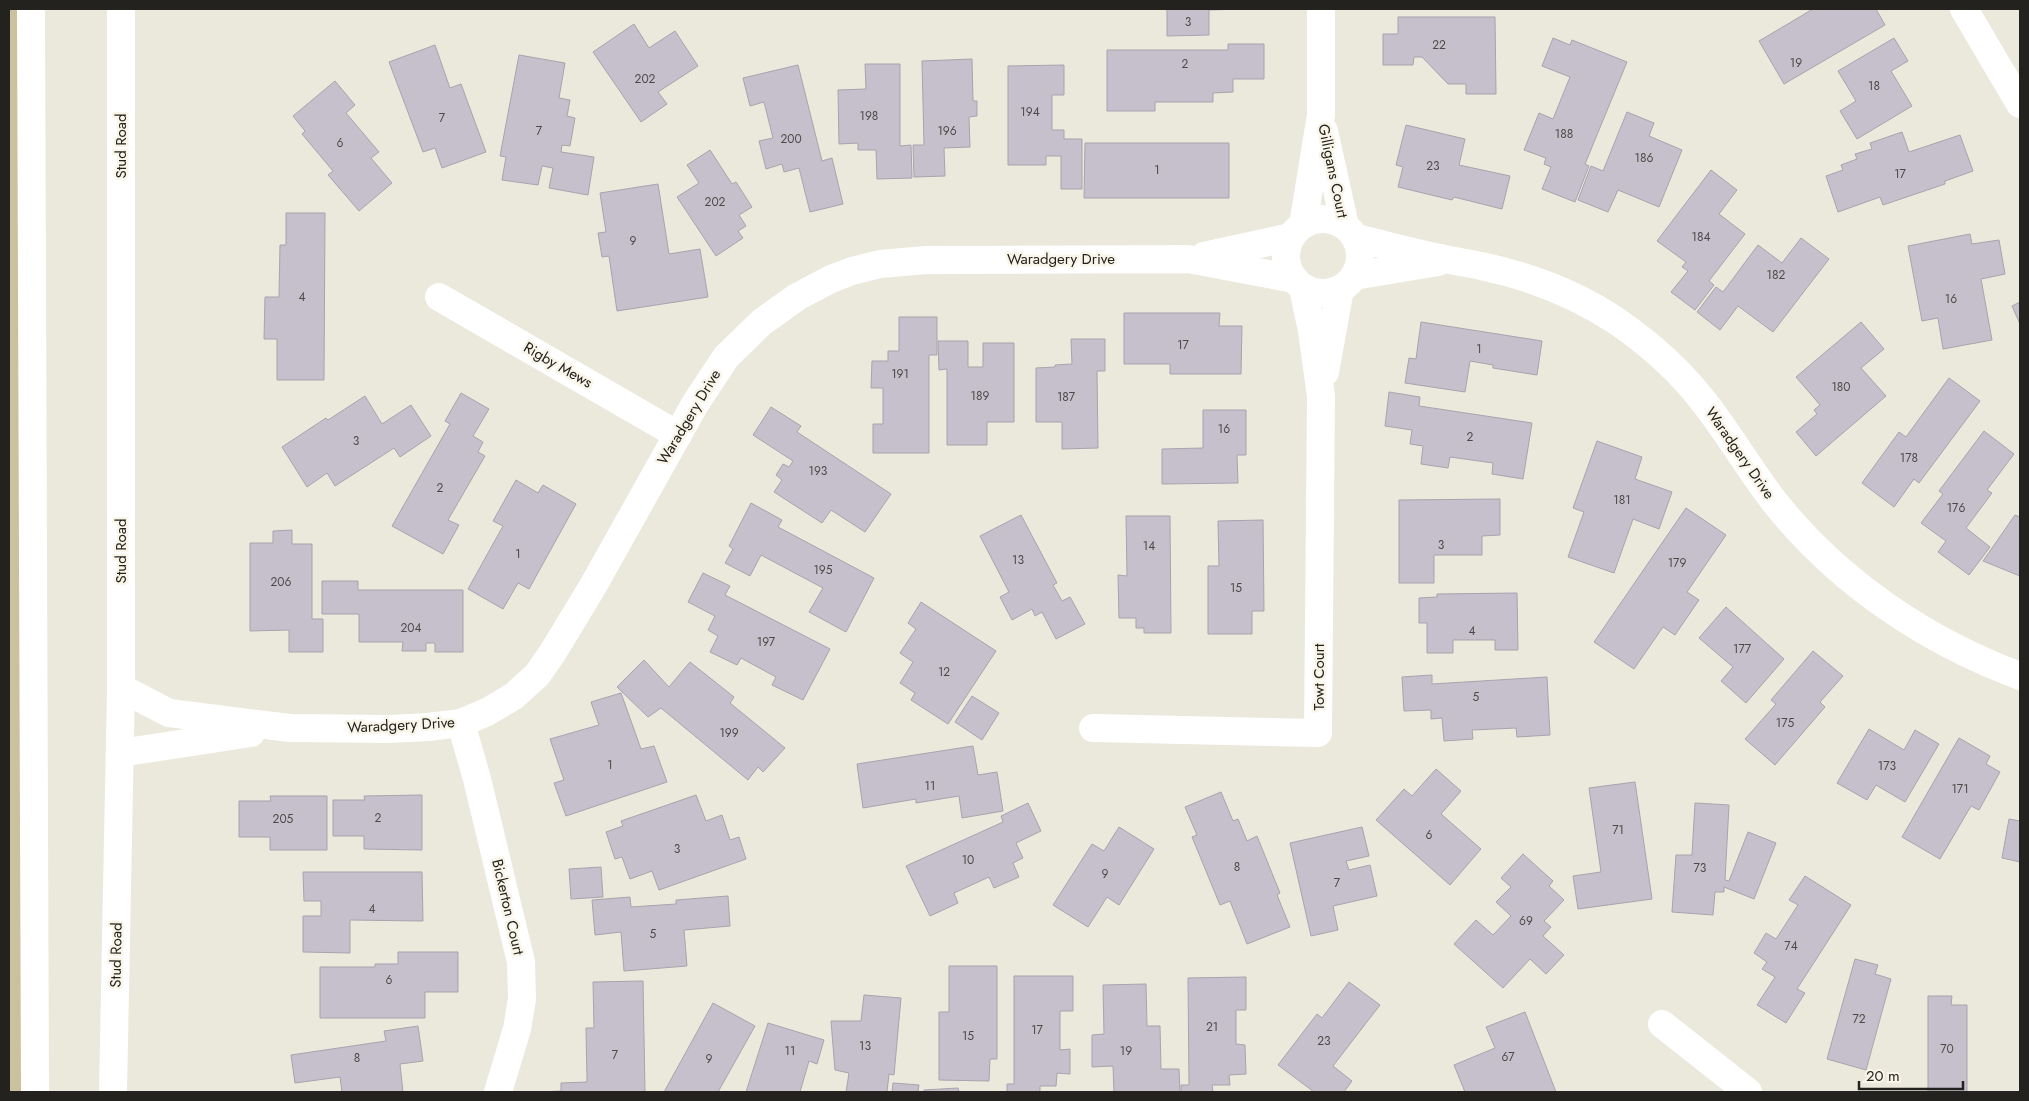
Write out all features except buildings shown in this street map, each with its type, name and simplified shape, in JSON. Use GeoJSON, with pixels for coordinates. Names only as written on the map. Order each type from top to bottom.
{"type":"FeatureCollection","features":[{"type":"Feature","properties":{"kind":"main road"},"geometry":{"type":"LineString","coordinates":[[31,9],[35,1092]]}},
{"type":"Feature","properties":{"kind":"main road","name":"Stud Road"},"geometry":{"type":"LineString","coordinates":[[113,1092],[121,688],[121,9]]}},
{"type":"Feature","properties":{"kind":"main road","name":"Gilligans Court"},"geometry":{"type":"LineString","coordinates":[[1297,231],[1321,115],[1321,9]]}},
{"type":"Feature","properties":{"kind":"main road"},"geometry":{"type":"LineString","coordinates":[[1964,9],[2020,104]]}},
{"type":"Feature","properties":{"kind":"main road","name":"Gilligans Court"},"geometry":{"type":"LineString","coordinates":[[1321,115],[1351,232]]}},
{"type":"Feature","properties":{"kind":"main road"},"geometry":{"type":"LineString","coordinates":[[1324,219],[1335,220],[1351,232],[1361,257],[1347,283],[1329,293],[1318,293],[1299,283],[1288,269],[1286,258],[1287,247],[1297,231],[1313,220],[1324,219]]}},
{"type":"Feature","properties":{"kind":"main road","name":"Waradgery Drive"},"geometry":{"type":"LineString","coordinates":[[1188,259],[1297,231]]}},
{"type":"Feature","properties":{"kind":"main road","name":"Waradgery Drive"},"geometry":{"type":"LineString","coordinates":[[1351,232],[1447,260],[1480,266],[1535,282],[1590,306],[1618,323],[1646,343],[1685,380],[1713,414],[1778,507],[1811,542],[1854,582],[1893,612],[1936,638],[1994,666],[2020,676]]}},
{"type":"Feature","properties":{"kind":"main road","name":"Waradgery Drive"},"geometry":{"type":"LineString","coordinates":[[121,688],[169,713],[290,728],[390,728],[461,722],[487,712],[514,696],[537,675],[554,652],[678,435],[726,357],[762,322],[797,297],[831,279],[852,271],[888,263],[926,260],[1188,259],[1299,283]]}},
{"type":"Feature","properties":{"kind":"main road","name":"Waradgery Drive"},"geometry":{"type":"LineString","coordinates":[[1347,283],[1447,260]]}},
{"type":"Feature","properties":{"kind":"main road","name":"Towt Court"},"geometry":{"type":"LineString","coordinates":[[1093,728],[1318,733],[1321,396],[1312,331],[1299,283]]}},
{"type":"Feature","properties":{"kind":"main road","name":"Towt Court"},"geometry":{"type":"LineString","coordinates":[[1321,396],[1347,283]]}},
{"type":"Feature","properties":{"kind":"main road","name":"Rigby Mews"},"geometry":{"type":"LineString","coordinates":[[438,297],[678,435]]}},
{"type":"Feature","properties":{"kind":"main road","name":"Bickerton Court"},"geometry":{"type":"LineString","coordinates":[[461,722],[521,962],[522,999],[516,1029],[498,1092]]}},
{"type":"Feature","properties":{"kind":"main road","name":"Waradgery Drive"},"geometry":{"type":"LineString","coordinates":[[120,752],[290,728]]}},
{"type":"Feature","properties":{"kind":"main road"},"geometry":{"type":"LineString","coordinates":[[1662,1024],[1748,1092]]}},
{"type":"Feature","properties":{"kind":"shaded area"},"geometry":{"type":"Polygon","coordinates":[[[9,9],[31,9],[35,1092],[9,1092],[9,9]]]}}]}
